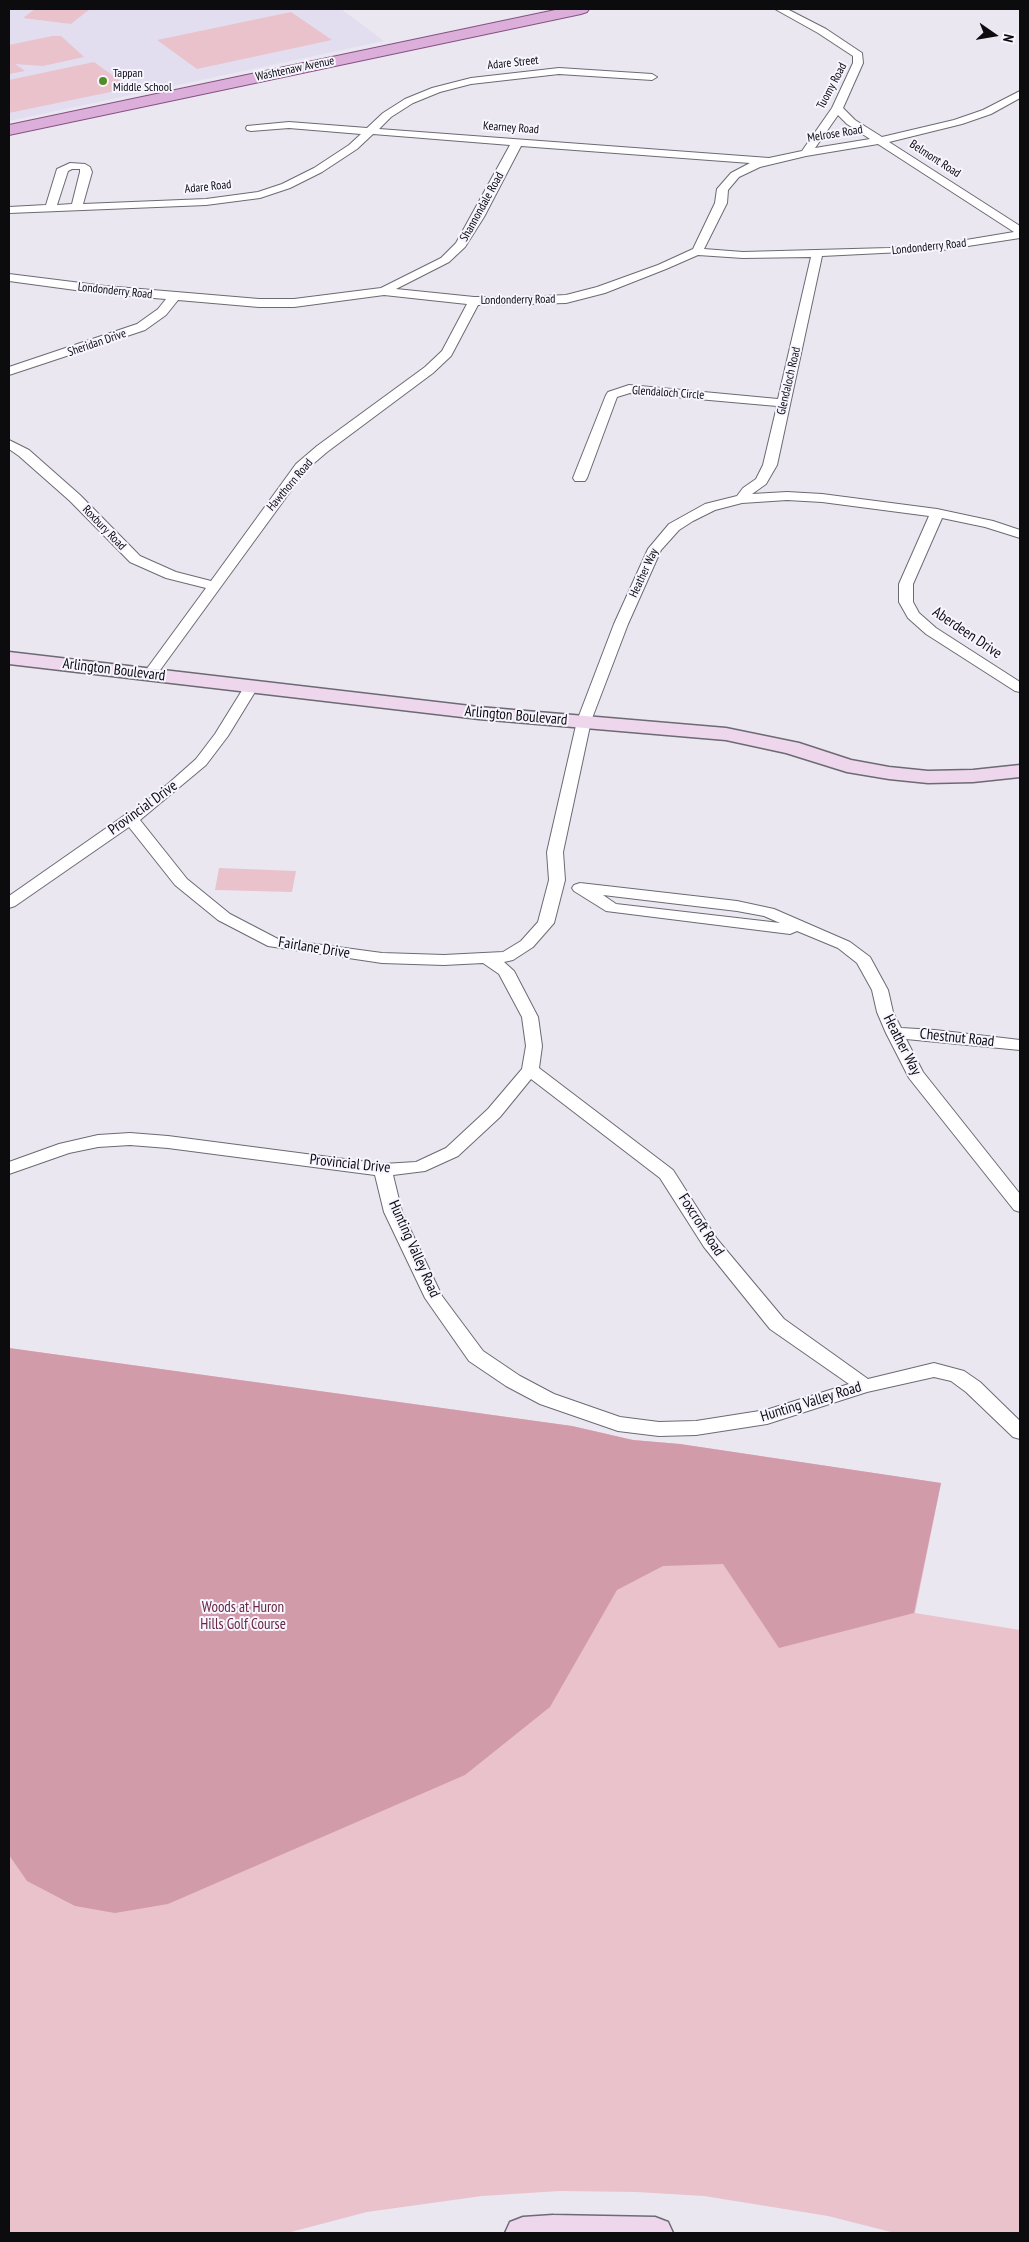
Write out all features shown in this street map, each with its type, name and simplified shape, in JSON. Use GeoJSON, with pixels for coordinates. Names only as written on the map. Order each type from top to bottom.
{"type":"FeatureCollection","features":[{"type":"Feature","properties":{"kind":"main road","name":"Washtenaw Avenue"},"geometry":{"type":"LineString","coordinates":[[9,130],[581,9]]}},
{"type":"Feature","properties":{"kind":"street","name":"Tuomy Road"},"geometry":{"type":"LineString","coordinates":[[780,9],[822,31],[858,55],[858,64],[837,108],[806,153]]}},
{"type":"Feature","properties":{"kind":"street","name":"Adare Street"},"geometry":{"type":"LineString","coordinates":[[386,116],[409,101],[436,90],[471,81],[559,71],[652,77]]}},
{"type":"Feature","properties":{"kind":"street","name":"Melrose Road"},"geometry":{"type":"LineString","coordinates":[[697,251],[704,241],[721,203],[723,189],[735,175],[756,164],[806,153],[880,141],[958,122],[987,112],[1020,94]]}},
{"type":"Feature","properties":{"kind":"street","name":"Belmont Road"},"geometry":{"type":"LineString","coordinates":[[837,108],[851,122],[1020,231]]}},
{"type":"Feature","properties":{"kind":"street","name":"Adare Road"},"geometry":{"type":"LineString","coordinates":[[9,210],[206,202],[260,195],[286,186],[318,170],[353,147],[386,116]]}},
{"type":"Feature","properties":{"kind":"street","name":"Kearney Road"},"geometry":{"type":"LineString","coordinates":[[251,128],[289,125],[769,161]]}},
{"type":"Feature","properties":{"kind":"street","name":"Shannondale Road"},"geometry":{"type":"LineString","coordinates":[[384,290],[445,260],[461,245],[478,217],[517,142]]}},
{"type":"Feature","properties":{"kind":"street"},"geometry":{"type":"LineString","coordinates":[[51,207],[63,169],[70,166],[80,166],[85,168],[86,172],[77,206]]}},
{"type":"Feature","properties":{"kind":"street","name":"Londonderry Road"},"geometry":{"type":"LineString","coordinates":[[9,277],[105,290],[225,301],[294,303],[384,290],[408,295],[474,301],[566,299],[601,290],[662,267],[697,251],[718,254],[817,254],[942,247],[1020,235]]}},
{"type":"Feature","properties":{"kind":"street","name":"Glendaloch Road"},"geometry":{"type":"LineString","coordinates":[[742,499],[748,491],[761,481],[770,465],[817,254]]}},
{"type":"Feature","properties":{"kind":"street","name":"Sheridan Drive"},"geometry":{"type":"LineString","coordinates":[[9,370],[134,330],[158,316],[174,297]]}},
{"type":"Feature","properties":{"kind":"street","name":"Hawthorn Road"},"geometry":{"type":"LineString","coordinates":[[150,674],[301,467],[322,449],[429,370],[447,353],[474,301]]}},
{"type":"Feature","properties":{"kind":"street","name":"Glendaloch Circle"},"geometry":{"type":"LineString","coordinates":[[580,478],[612,395],[620,392],[629,389],[646,390],[784,403]]}},
{"type":"Feature","properties":{"kind":"street","name":"Roxbury Road"},"geometry":{"type":"LineString","coordinates":[[9,444],[24,453],[68,492],[135,558],[171,575],[214,586]]}},
{"type":"Feature","properties":{"kind":"street","name":"Heather Way"},"geometry":{"type":"LineString","coordinates":[[487,958],[507,957],[527,944],[546,923],[557,880],[555,852],[584,721],[622,624],[655,549],[665,536],[688,518],[710,507],[742,499],[787,496],[822,498],[937,513],[988,524],[1020,534]]}},
{"type":"Feature","properties":{"kind":"street","name":"Aberdeen Drive"},"geometry":{"type":"LineString","coordinates":[[937,513],[906,584],[906,602],[913,616],[931,631],[1020,688]]}},
{"type":"Feature","properties":{"kind":"street","name":"Arlington Boulevard"},"geometry":{"type":"LineString","coordinates":[[9,658],[479,713],[726,734],[791,748],[847,766],[890,773],[928,777],[973,776],[1020,771]]}},
{"type":"Feature","properties":{"kind":"street","name":"Provincial Drive"},"geometry":{"type":"LineString","coordinates":[[9,903],[174,786],[201,762],[221,736],[251,687]]}},
{"type":"Feature","properties":{"kind":"street","name":"Fairlane Drive"},"geometry":{"type":"LineString","coordinates":[[130,818],[181,882],[224,917],[274,943],[382,958],[487,958]]}},
{"type":"Feature","properties":{"kind":"street","name":"Heather Way"},"geometry":{"type":"LineString","coordinates":[[557,880],[580,888],[612,908],[767,925],[815,933],[844,946],[864,960],[880,990],[885,1012],[894,1033],[915,1074],[1020,1206]]}},
{"type":"Feature","properties":{"kind":"street"},"geometry":{"type":"LineString","coordinates":[[487,958],[506,971],[530,1017],[534,1046],[530,1070]]}},
{"type":"Feature","properties":{"kind":"street","name":"Chestnut Road"},"geometry":{"type":"LineString","coordinates":[[894,1033],[935,1035],[1020,1045]]}},
{"type":"Feature","properties":{"kind":"street","name":"Provincial Drive"},"geometry":{"type":"LineString","coordinates":[[9,1168],[65,1148],[98,1141],[130,1139],[168,1142],[383,1170],[419,1167],[452,1152],[494,1113],[530,1070]]}},
{"type":"Feature","properties":{"kind":"street","name":"Foxcroft Road"},"geometry":{"type":"LineString","coordinates":[[530,1070],[668,1174],[710,1243],[777,1324],[865,1386]]}},
{"type":"Feature","properties":{"kind":"street","name":"Hunting Valley Road"},"geometry":{"type":"LineString","coordinates":[[383,1170],[394,1212],[434,1298],[476,1356],[513,1381],[547,1399],[618,1424],[659,1429],[696,1428],[767,1417],[865,1386],[934,1370],[957,1376],[973,1387],[1020,1432]]}},
{"type":"Feature","properties":{"kind":"street"},"geometry":{"type":"LineString","coordinates":[[523,2233],[655,2233]]}},
{"type":"Feature","properties":{"kind":"shaded area","name":"Tappan Middle School"},"geometry":{"type":"Polygon","coordinates":[[[9,9],[341,9],[384,41],[9,121],[9,9]]]}},
{"type":"Feature","properties":{"kind":"green space"},"geometry":{"type":"Polygon","coordinates":[[[35,9],[90,9],[71,24],[23,18],[35,9]]]}},
{"type":"Feature","properties":{"kind":"green space"},"geometry":{"type":"Polygon","coordinates":[[[291,12],[332,40],[197,69],[157,40],[291,12]]]}},
{"type":"Feature","properties":{"kind":"green space"},"geometry":{"type":"Polygon","coordinates":[[[52,36],[61,36],[84,57],[43,66],[15,64],[25,71],[9,74],[9,45],[52,36]]]}},
{"type":"Feature","properties":{"kind":"green space"},"geometry":{"type":"Polygon","coordinates":[[[94,62],[130,88],[9,113],[9,80],[94,62]]]}},
{"type":"Feature","properties":{"kind":"green space"},"geometry":{"type":"Polygon","coordinates":[[[219,868],[296,871],[292,892],[215,890],[219,868]]]}},
{"type":"Feature","properties":{"kind":"green space"},"geometry":{"type":"Polygon","coordinates":[[[9,1348],[572,1426],[633,1440],[680,1444],[941,1483],[915,1613],[1020,1630],[1020,2233],[895,2233],[828,2216],[704,2196],[636,2192],[560,2191],[482,2196],[367,2212],[287,2233],[9,2233],[9,1348]]]}},
{"type":"Feature","properties":{"kind":"green space","name":"Woods at Huron Hills Golf Course"},"geometry":{"type":"Polygon","coordinates":[[[9,1348],[572,1426],[633,1440],[680,1444],[941,1483],[914,1613],[779,1648],[723,1564],[663,1566],[617,1590],[550,1707],[465,1775],[168,1904],[115,1913],[75,1906],[27,1881],[9,1855],[9,1348]]]}},
{"type":"Feature","properties":{"kind":"place","name":"Tappan Middle School"},"geometry":{"type":"Point","coordinates":[103,81]}}]}
